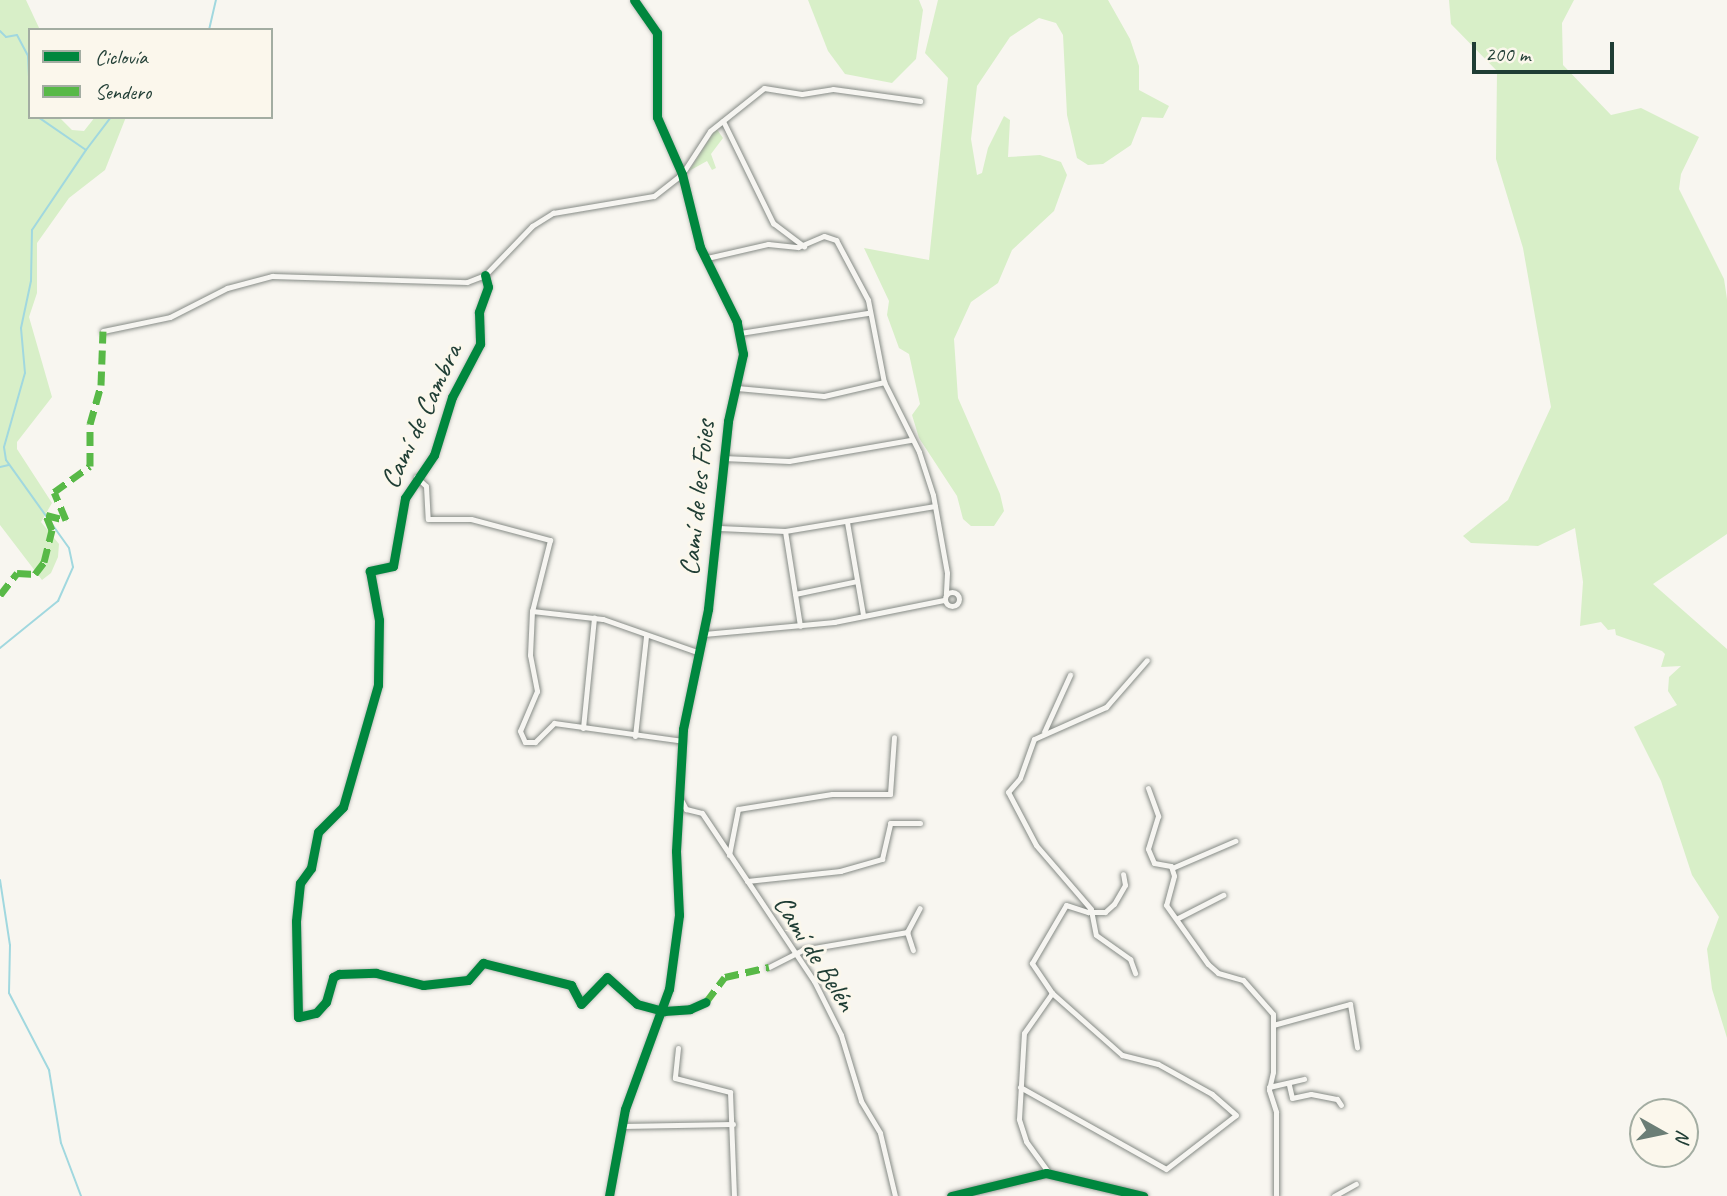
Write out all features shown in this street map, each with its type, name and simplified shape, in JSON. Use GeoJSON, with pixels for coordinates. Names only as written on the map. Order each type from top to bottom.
{"type":"FeatureCollection","features":[{"type":"Feature","properties":{"kind":"main road"},"geometry":{"type":"LineString","coordinates":[[951,1196],[1049,1173],[1143,1196]]}},
{"type":"Feature","properties":{"kind":"street","name":"Camí de les Foies"},"geometry":{"type":"LineString","coordinates":[[609,1196],[630,1094],[664,1011],[679,915],[678,795],[683,741],[697,652],[704,634],[719,528],[723,458],[743,362],[740,333],[707,258],[682,174],[656,109],[657,33],[634,0]]}},
{"type":"Feature","properties":{"kind":"street"},"geometry":{"type":"LineString","coordinates":[[103,331],[170,317],[242,283],[272,276],[449,284],[485,275],[541,219],[568,209],[639,202],[682,174],[705,136],[757,91],[770,86],[796,94],[833,89],[920,101]]}},
{"type":"Feature","properties":{"kind":"street"},"geometry":{"type":"LineString","coordinates":[[723,121],[771,219],[804,246]]}},
{"type":"Feature","properties":{"kind":"street"},"geometry":{"type":"LineString","coordinates":[[707,258],[768,244],[804,246],[824,236],[836,240],[868,300],[867,313],[873,320],[884,382],[910,440],[919,452],[935,506],[947,573],[945,597],[954,606],[959,600],[947,573]]}},
{"type":"Feature","properties":{"kind":"street","name":"Camí de Cambra"},"geometry":{"type":"LineString","coordinates":[[485,275],[488,287],[479,312],[480,344],[452,397],[434,455],[416,477],[405,498],[393,566],[370,571],[379,620],[376,695],[369,706],[343,807],[318,832],[311,868],[300,883],[296,920],[298,1017],[316,1013],[326,1002],[333,977],[339,974],[376,973],[423,985],[468,980],[483,963],[571,985],[582,1004],[607,977],[631,1001],[664,1011]]}},
{"type":"Feature","properties":{"kind":"street"},"geometry":{"type":"LineString","coordinates":[[740,333],[867,313]]}},
{"type":"Feature","properties":{"kind":"street"},"geometry":{"type":"LineString","coordinates":[[737,388],[824,396],[884,382]]}},
{"type":"Feature","properties":{"kind":"street"},"geometry":{"type":"LineString","coordinates":[[723,458],[789,461],[910,440]]}},
{"type":"Feature","properties":{"kind":"street"},"geometry":{"type":"LineString","coordinates":[[416,477],[426,486],[428,519],[471,519],[550,540],[532,611],[530,655],[537,691],[522,723],[521,738],[535,742],[554,723],[683,741]]}},
{"type":"Feature","properties":{"kind":"street"},"geometry":{"type":"LineString","coordinates":[[719,528],[785,531],[935,506]]}},
{"type":"Feature","properties":{"kind":"street"},"geometry":{"type":"LineString","coordinates":[[847,522],[863,615]]}},
{"type":"Feature","properties":{"kind":"street"},"geometry":{"type":"LineString","coordinates":[[785,531],[800,626]]}},
{"type":"Feature","properties":{"kind":"street"},"geometry":{"type":"LineString","coordinates":[[795,594],[858,581]]}},
{"type":"Feature","properties":{"kind":"street"},"geometry":{"type":"LineString","coordinates":[[704,634],[800,626],[863,615],[957,593]]}},
{"type":"Feature","properties":{"kind":"street"},"geometry":{"type":"LineString","coordinates":[[532,611],[594,618],[697,652]]}},
{"type":"Feature","properties":{"kind":"street"},"geometry":{"type":"LineString","coordinates":[[583,728],[594,618]]}},
{"type":"Feature","properties":{"kind":"street"},"geometry":{"type":"LineString","coordinates":[[635,736],[646,636]]}},
{"type":"Feature","properties":{"kind":"street"},"geometry":{"type":"LineString","coordinates":[[1135,973],[1130,959],[1096,935],[1092,911],[1035,845],[1008,792],[1022,774],[1030,744],[1044,732],[1106,707],[1147,660]]}},
{"type":"Feature","properties":{"kind":"street"},"geometry":{"type":"LineString","coordinates":[[1044,732],[1070,675]]}},
{"type":"Feature","properties":{"kind":"street"},"geometry":{"type":"LineString","coordinates":[[729,855],[738,809],[839,794],[890,793],[894,737]]}},
{"type":"Feature","properties":{"kind":"street"},"geometry":{"type":"LineString","coordinates":[[1148,788],[1158,816],[1148,849],[1154,863],[1172,868],[1235,841]]}},
{"type":"Feature","properties":{"kind":"street","name":"Camí de Belén"},"geometry":{"type":"LineString","coordinates":[[678,795],[686,808],[702,813],[814,981],[841,1035],[861,1101],[880,1133],[895,1196]]}},
{"type":"Feature","properties":{"kind":"street"},"geometry":{"type":"LineString","coordinates":[[747,881],[840,871],[882,859],[890,823],[919,822]]}},
{"type":"Feature","properties":{"kind":"street"},"geometry":{"type":"LineString","coordinates":[[1172,868],[1173,883],[1166,905],[1178,918],[1208,964],[1218,973],[1243,980],[1270,1009],[1273,1025],[1269,1087],[1276,1112],[1276,1196]]}},
{"type":"Feature","properties":{"kind":"street"},"geometry":{"type":"LineString","coordinates":[[1020,1087],[1164,1168],[1184,1158],[1233,1119],[1235,1112],[1213,1094],[1154,1062],[1122,1055],[1052,993],[1032,963],[1066,905],[1105,912],[1114,904],[1125,885],[1123,874]]}},
{"type":"Feature","properties":{"kind":"street"},"geometry":{"type":"LineString","coordinates":[[1178,918],[1223,895]]}},
{"type":"Feature","properties":{"kind":"street"},"geometry":{"type":"LineString","coordinates":[[914,950],[907,932],[920,908]]}},
{"type":"Feature","properties":{"kind":"street"},"geometry":{"type":"LineString","coordinates":[[769,967],[793,953],[907,932]]}},
{"type":"Feature","properties":{"kind":"street"},"geometry":{"type":"LineString","coordinates":[[1049,1173],[1023,1136],[1020,1087],[1024,1033],[1052,993]]}},
{"type":"Feature","properties":{"kind":"street"},"geometry":{"type":"LineString","coordinates":[[664,1011],[690,1009],[706,1002]]}},
{"type":"Feature","properties":{"kind":"street"},"geometry":{"type":"LineString","coordinates":[[1273,1025],[1350,1004],[1357,1047]]}},
{"type":"Feature","properties":{"kind":"street"},"geometry":{"type":"LineString","coordinates":[[678,1048],[675,1078],[728,1089],[733,1124],[734,1196]]}},
{"type":"Feature","properties":{"kind":"street"},"geometry":{"type":"LineString","coordinates":[[1269,1087],[1289,1085],[1304,1079]]}},
{"type":"Feature","properties":{"kind":"street"},"geometry":{"type":"LineString","coordinates":[[1289,1085],[1292,1098],[1311,1094],[1337,1099],[1341,1105]]}},
{"type":"Feature","properties":{"kind":"street"},"geometry":{"type":"LineString","coordinates":[[622,1126],[733,1124]]}},
{"type":"Feature","properties":{"kind":"street"},"geometry":{"type":"LineString","coordinates":[[1334,1196],[1356,1184]]}},
{"type":"Feature","properties":{"kind":"green space"},"geometry":{"type":"Polygon","coordinates":[[[0,0],[26,0],[39,28],[28,28],[28,119],[61,119],[72,130],[84,131],[93,119],[125,119],[105,170],[69,198],[37,243],[37,293],[29,317],[52,397],[17,442],[17,449],[52,503],[41,522],[59,544],[58,557],[51,573],[42,580],[0,525],[0,0]]]}},
{"type":"Feature","properties":{"kind":"green space"},"geometry":{"type":"Polygon","coordinates":[[[808,0],[919,0],[923,10],[916,59],[892,83],[845,74],[828,51],[808,0]]]}},
{"type":"Feature","properties":{"kind":"green space"},"geometry":{"type":"Polygon","coordinates":[[[938,0],[1108,0],[1130,39],[1139,66],[1139,90],[1169,106],[1163,118],[1142,117],[1131,145],[1103,164],[1088,165],[1077,158],[1067,115],[1063,35],[1056,23],[1039,18],[1010,37],[977,86],[971,139],[977,175],[982,173],[988,148],[1004,116],[1010,120],[1008,157],[1040,155],[1061,162],[1067,175],[1054,211],[1012,250],[998,283],[971,302],[954,339],[958,398],[1000,494],[1004,511],[994,526],[971,526],[963,519],[957,496],[919,438],[912,415],[920,404],[909,354],[899,348],[887,315],[889,301],[864,248],[929,260],[948,78],[925,53],[938,0]]]}},
{"type":"Feature","properties":{"kind":"green space"},"geometry":{"type":"Polygon","coordinates":[[[1449,0],[1574,0],[1562,23],[1563,65],[1611,115],[1641,108],[1699,137],[1681,174],[1679,189],[1724,279],[1727,299],[1727,534],[1653,584],[1727,649],[1727,1038],[1712,989],[1707,949],[1719,917],[1692,875],[1661,781],[1634,727],[1677,705],[1668,691],[1669,677],[1681,666],[1661,667],[1665,654],[1662,651],[1616,635],[1615,629],[1608,630],[1601,622],[1580,626],[1583,582],[1575,528],[1538,546],[1471,543],[1463,536],[1508,500],[1551,407],[1523,248],[1496,159],[1497,71],[1451,24],[1449,0]]]}},
{"type":"Feature","properties":{"kind":"green space"},"geometry":{"type":"Polygon","coordinates":[[[716,128],[723,138],[711,154],[716,168],[712,170],[707,161],[689,171],[716,128]]]}},
{"type":"Feature","properties":{"kind":"waterway"},"geometry":{"type":"LineString","coordinates":[[209,28],[216,0]]}},
{"type":"Feature","properties":{"kind":"waterway"},"geometry":{"type":"LineString","coordinates":[[0,31],[6,37],[17,35],[28,56]]}},
{"type":"Feature","properties":{"kind":"waterway"},"geometry":{"type":"LineString","coordinates":[[0,648],[58,601],[73,567],[69,548],[6,460],[4,447],[25,373],[21,328],[31,281],[32,230],[86,150],[41,119]]}},
{"type":"Feature","properties":{"kind":"waterway"},"geometry":{"type":"LineString","coordinates":[[86,150],[109,119]]}},
{"type":"Feature","properties":{"kind":"waterway"},"geometry":{"type":"LineString","coordinates":[[0,467],[9,465]]}},
{"type":"Feature","properties":{"kind":"waterway"},"geometry":{"type":"LineString","coordinates":[[0,880],[10,945],[9,993],[49,1070],[61,1143],[81,1196]]}},
{"type":"Feature","properties":{"kind":"marked path"},"geometry":{"type":"LineString","coordinates":[[0,595],[17,573],[35,574],[44,562],[52,530],[46,515],[66,520],[54,492],[90,466],[90,424],[101,385],[103,331]]}},
{"type":"Feature","properties":{"kind":"marked path"},"geometry":{"type":"LineString","coordinates":[[706,1002],[725,977],[769,967]]}},
{"type":"Feature","properties":{"kind":"cycle path"},"geometry":{"type":"LineString","coordinates":[[609,1196],[625,1109],[669,989],[679,915],[676,851],[683,729],[708,609],[728,421],[743,354],[737,322],[700,247],[682,174],[657,117],[657,33],[634,0]]}},
{"type":"Feature","properties":{"kind":"cycle path"},"geometry":{"type":"LineString","coordinates":[[485,275],[488,287],[479,312],[480,344],[452,397],[434,455],[405,498],[393,566],[370,571],[379,620],[378,685],[343,807],[318,832],[311,868],[300,883],[296,921],[298,1017],[316,1013],[326,1002],[333,977],[339,974],[376,973],[423,985],[468,980],[483,963],[571,985],[581,1004],[607,977],[637,1004],[664,1011],[690,1009],[706,1002]]}},
{"type":"Feature","properties":{"kind":"cycle path"},"geometry":{"type":"LineString","coordinates":[[951,1196],[1046,1173],[1143,1196]]}}]}
